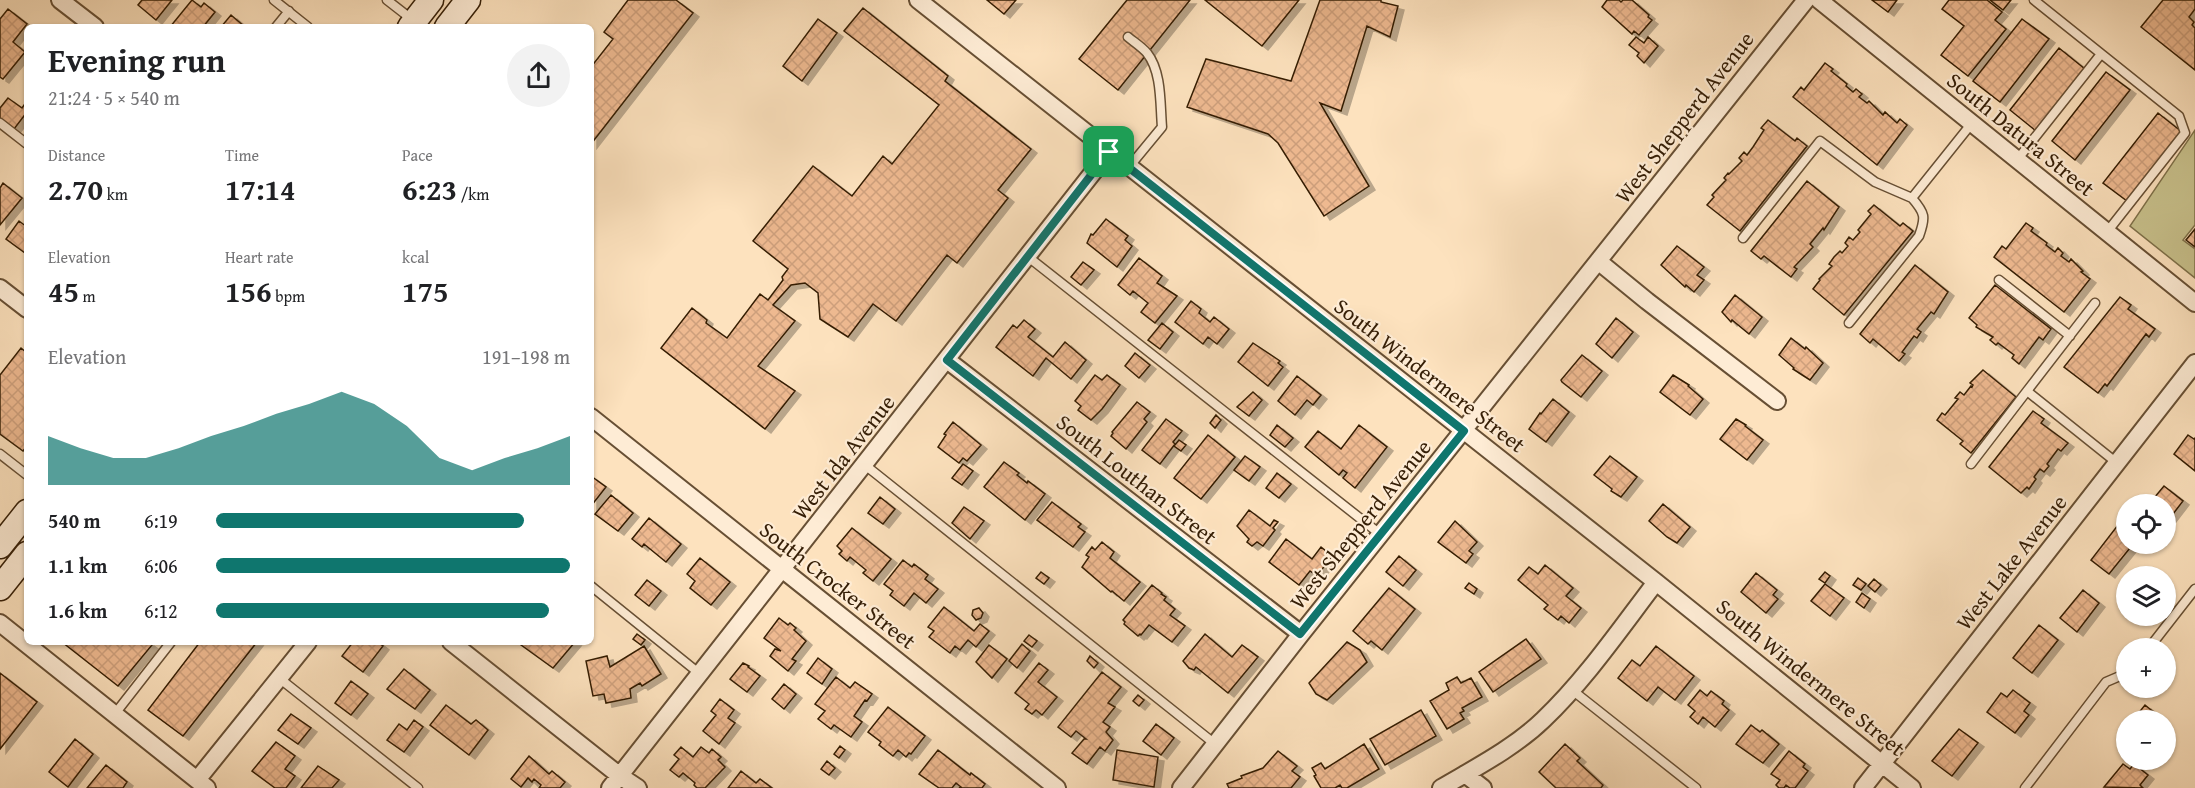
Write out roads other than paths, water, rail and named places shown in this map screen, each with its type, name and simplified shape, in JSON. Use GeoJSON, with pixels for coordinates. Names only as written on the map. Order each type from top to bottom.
{"type":"FeatureCollection","features":[{"type":"Feature","properties":{"kind":"main road"},"geometry":{"type":"LineString","coordinates":[[412,24],[431,0]]}},
{"type":"Feature","properties":{"kind":"main road"},"geometry":{"type":"LineString","coordinates":[[449,24],[468,0]]}},
{"type":"Feature","properties":{"kind":"main road"},"geometry":{"type":"LineString","coordinates":[[0,546],[24,516]]}},
{"type":"Feature","properties":{"kind":"main road"},"geometry":{"type":"LineString","coordinates":[[0,588],[24,558]]}},
{"type":"Feature","properties":{"kind":"street"},"geometry":{"type":"LineString","coordinates":[[60,0],[91,24]]}},
{"type":"Feature","properties":{"kind":"street","name":"South Windermere Street"},"geometry":{"type":"LineString","coordinates":[[918,0],[1656,582],[1912,788]]}},
{"type":"Feature","properties":{"kind":"street","name":"West Shepperd Avenue"},"geometry":{"type":"LineString","coordinates":[[1181,788],[1300,634],[1806,0]]}},
{"type":"Feature","properties":{"kind":"street","name":"South Datura Street"},"geometry":{"type":"LineString","coordinates":[[1819,0],[2195,303]]}},
{"type":"Feature","properties":{"kind":"street","name":"West Ida Avenue"},"geometry":{"type":"LineString","coordinates":[[615,782],[1109,152]]}},
{"type":"Feature","properties":{"kind":"street"},"geometry":{"type":"LineString","coordinates":[[1598,261],[1777,400]]}},
{"type":"Feature","properties":{"kind":"street"},"geometry":{"type":"LineString","coordinates":[[0,288],[24,307]]}},
{"type":"Feature","properties":{"kind":"street","name":"South Louthan Street"},"geometry":{"type":"LineString","coordinates":[[947,360],[1300,634]]}},
{"type":"Feature","properties":{"kind":"street","name":"West Lake Avenue"},"geometry":{"type":"LineString","coordinates":[[1863,788],[2195,363]]}},
{"type":"Feature","properties":{"kind":"street","name":"South Crocker Street"},"geometry":{"type":"LineString","coordinates":[[594,419],[1057,788]]}},
{"type":"Feature","properties":{"kind":"street"},"geometry":{"type":"LineString","coordinates":[[1441,788],[1519,740],[1542,721],[1572,690],[1656,582]]}},
{"type":"Feature","properties":{"kind":"street"},"geometry":{"type":"LineString","coordinates":[[0,623],[24,642]]}},
{"type":"Feature","properties":{"kind":"street"},"geometry":{"type":"LineString","coordinates":[[27,645],[202,784],[306,645]]}},
{"type":"Feature","properties":{"kind":"street"},"geometry":{"type":"LineString","coordinates":[[455,645],[615,782],[638,788]]}},
{"type":"Feature","properties":{"kind":"street"},"geometry":{"type":"LineString","coordinates":[[1465,774],[1483,788]]}},
{"type":"Feature","properties":{"kind":"lane"},"geometry":{"type":"LineString","coordinates":[[274,0],[304,24]]}},
{"type":"Feature","properties":{"kind":"lane"},"geometry":{"type":"LineString","coordinates":[[387,0],[412,24]]}},
{"type":"Feature","properties":{"kind":"lane"},"geometry":{"type":"LineString","coordinates":[[2034,0],[2179,116],[2185,133],[2107,232]]}},
{"type":"Feature","properties":{"kind":"lane"},"geometry":{"type":"LineString","coordinates":[[278,24],[289,11]]}},
{"type":"Feature","properties":{"kind":"lane"},"geometry":{"type":"LineString","coordinates":[[1128,38],[1146,51],[1153,64],[1159,92],[1162,127],[1129,167]]}},
{"type":"Feature","properties":{"kind":"lane"},"geometry":{"type":"LineString","coordinates":[[2017,160],[2102,54]]}},
{"type":"Feature","properties":{"kind":"lane"},"geometry":{"type":"LineString","coordinates":[[0,123],[24,142]]}},
{"type":"Feature","properties":{"kind":"lane"},"geometry":{"type":"LineString","coordinates":[[1912,198],[1972,123]]}},
{"type":"Feature","properties":{"kind":"lane"},"geometry":{"type":"LineString","coordinates":[[1743,238],[1820,141],[1875,182],[1912,198],[1922,210],[1924,221],[1919,236],[1850,323]]}},
{"type":"Feature","properties":{"kind":"lane"},"geometry":{"type":"LineString","coordinates":[[1027,256],[1380,534]]}},
{"type":"Feature","properties":{"kind":"lane"},"geometry":{"type":"LineString","coordinates":[[1999,280],[2070,336]]}},
{"type":"Feature","properties":{"kind":"lane"},"geometry":{"type":"LineString","coordinates":[[1971,464],[2096,303]]}},
{"type":"Feature","properties":{"kind":"lane"},"geometry":{"type":"LineString","coordinates":[[2027,391],[2117,463]]}},
{"type":"Feature","properties":{"kind":"lane"},"geometry":{"type":"LineString","coordinates":[[0,454],[24,473]]}},
{"type":"Feature","properties":{"kind":"lane"},"geometry":{"type":"LineString","coordinates":[[865,465],[1215,744]]}},
{"type":"Feature","properties":{"kind":"lane"},"geometry":{"type":"LineString","coordinates":[[594,588],[700,674]]}},
{"type":"Feature","properties":{"kind":"lane"},"geometry":{"type":"LineString","coordinates":[[2157,638],[2195,589]]}},
{"type":"Feature","properties":{"kind":"lane"},"geometry":{"type":"LineString","coordinates":[[114,715],[166,645]]}},
{"type":"Feature","properties":{"kind":"lane"},"geometry":{"type":"LineString","coordinates":[[279,678],[418,788]]}},
{"type":"Feature","properties":{"kind":"lane"},"geometry":{"type":"LineString","coordinates":[[2025,788],[2106,682],[2116,678]]}},
{"type":"Feature","properties":{"kind":"lane"},"geometry":{"type":"LineString","coordinates":[[1572,690],[1696,788]]}}]}
